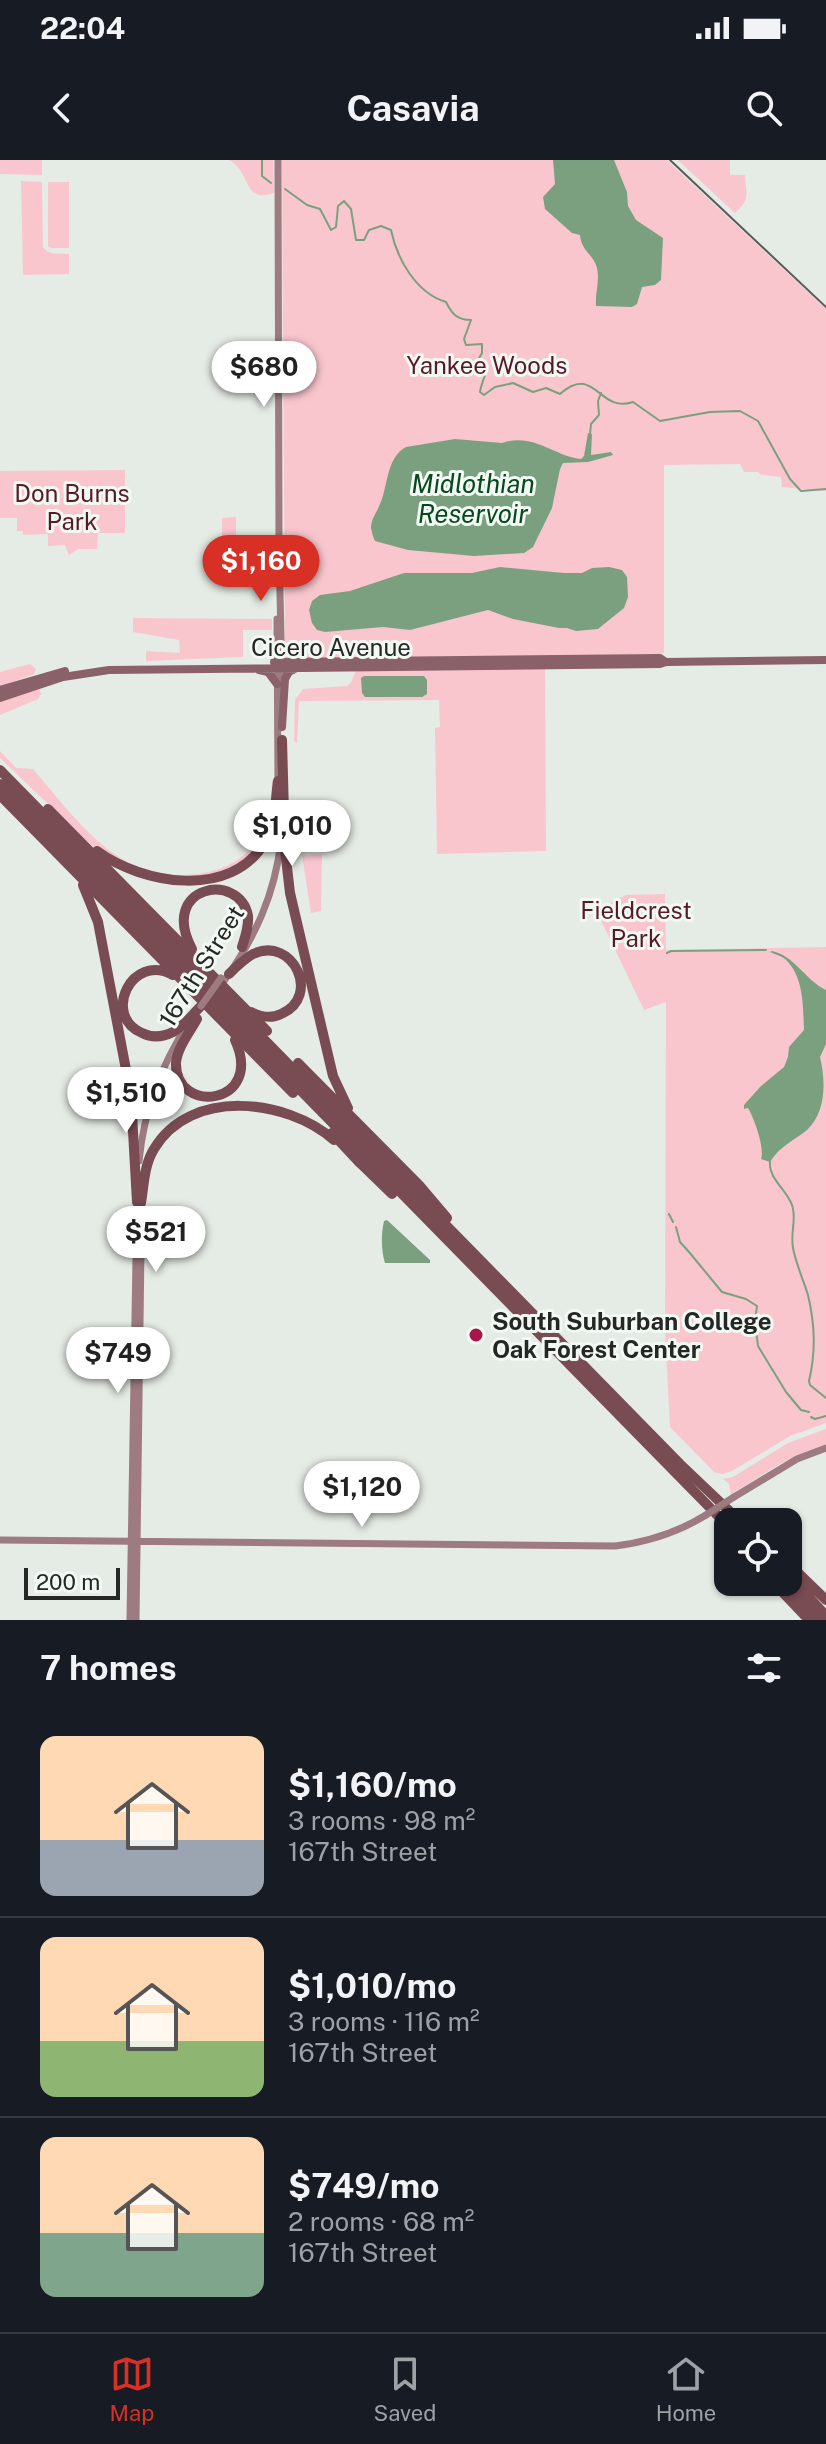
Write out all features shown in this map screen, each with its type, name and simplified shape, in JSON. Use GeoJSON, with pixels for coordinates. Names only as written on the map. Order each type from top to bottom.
{"type":"FeatureCollection","features":[{"type":"Feature","properties":{"kind":"highway"},"geometry":{"type":"LineString","coordinates":[[282,740],[285,850],[295,917],[333,1076],[345,1104],[364,1129]]}},
{"type":"Feature","properties":{"kind":"highway"},"geometry":{"type":"LineString","coordinates":[[0,763],[364,1129],[436,1204],[472,1251]]}},
{"type":"Feature","properties":{"kind":"highway"},"geometry":{"type":"LineString","coordinates":[[0,770],[727,1508]]}},
{"type":"Feature","properties":{"kind":"highway"},"geometry":{"type":"LineString","coordinates":[[61,822],[105,857],[126,869],[160,878],[206,879],[236,869],[249,861],[264,844],[273,821],[278,781]]}},
{"type":"Feature","properties":{"kind":"highway"},"geometry":{"type":"LineString","coordinates":[[0,784],[714,1512]]}},
{"type":"Feature","properties":{"kind":"highway"},"geometry":{"type":"LineString","coordinates":[[0,795],[360,1163],[464,1265],[485,1279]]}},
{"type":"Feature","properties":{"kind":"highway"},"geometry":{"type":"LineString","coordinates":[[70,867],[92,904],[104,951],[131,1096],[139,1203]]}},
{"type":"Feature","properties":{"kind":"highway"},"geometry":{"type":"LineString","coordinates":[[207,970],[195,955],[183,930],[185,910],[197,894],[215,889],[234,894],[241,902],[248,919],[242,947]]}},
{"type":"Feature","properties":{"kind":"highway"},"geometry":{"type":"LineString","coordinates":[[225,978],[249,957],[269,951],[288,957],[301,975],[297,1001],[281,1015],[258,1015],[236,999]]}},
{"type":"Feature","properties":{"kind":"highway"},"geometry":{"type":"LineString","coordinates":[[189,988],[165,971],[141,973],[126,988],[123,1002],[125,1016],[141,1033],[162,1036],[180,1027],[202,1007]]}},
{"type":"Feature","properties":{"kind":"highway"},"geometry":{"type":"LineString","coordinates":[[197,1019],[177,1057],[176,1066],[182,1083],[195,1095],[214,1097],[224,1094],[238,1081],[241,1059],[225,1025]]}},
{"type":"Feature","properties":{"kind":"highway"},"geometry":{"type":"LineString","coordinates":[[139,1203],[149,1159],[155,1147],[177,1124],[192,1114],[207,1110],[251,1107],[288,1115],[311,1124],[329,1136],[360,1163]]}},
{"type":"Feature","properties":{"kind":"highway"},"geometry":{"type":"LineString","coordinates":[[802,1577],[826,1600]]}},
{"type":"Feature","properties":{"kind":"highway"},"geometry":{"type":"LineString","coordinates":[[802,1589],[826,1616]]}},
{"type":"Feature","properties":{"kind":"highway"},"geometry":{"type":"LineString","coordinates":[[786,1596],[809,1620]]}},
{"type":"Feature","properties":{"kind":"highway"},"geometry":{"type":"LineString","coordinates":[[797,1596],[820,1620]]}},
{"type":"Feature","properties":{"kind":"main road","name":"167th Street"},"geometry":{"type":"LineString","coordinates":[[133,1620],[140,1145],[151,1096],[170,1054],[225,978],[261,921],[275,877],[281,843],[282,727],[276,574],[279,570],[278,160]]}},
{"type":"Feature","properties":{"kind":"main road","name":"Cicero Avenue"},"geometry":{"type":"LineString","coordinates":[[0,690],[85,667],[109,665],[660,658],[666,662]]}},
{"type":"Feature","properties":{"kind":"main road","name":"Cicero Avenue"},"geometry":{"type":"LineString","coordinates":[[0,698],[41,680],[109,670],[279,665],[299,668],[826,660]]}},
{"type":"Feature","properties":{"kind":"main road","name":"167th Street"},"geometry":{"type":"LineString","coordinates":[[225,978],[257,919],[271,876],[277,832],[279,665]]}},
{"type":"Feature","properties":{"kind":"main road"},"geometry":{"type":"LineString","coordinates":[[246,667],[268,672],[277,684]]}},
{"type":"Feature","properties":{"kind":"main road"},"geometry":{"type":"LineString","coordinates":[[282,727],[285,679],[289,672],[299,668]]}},
{"type":"Feature","properties":{"kind":"main road","name":"167th Street"},"geometry":{"type":"LineString","coordinates":[[139,1203],[145,1144],[156,1097],[174,1055],[202,1007]]}},
{"type":"Feature","properties":{"kind":"main road"},"geometry":{"type":"LineString","coordinates":[[0,1540],[615,1546],[655,1539],[691,1525],[797,1459],[826,1448]]}},
{"type":"Feature","properties":{"kind":"green space"},"geometry":{"type":"Polygon","coordinates":[[[0,160],[42,160],[42,175],[0,174],[0,160]]]}},
{"type":"Feature","properties":{"kind":"green space"},"geometry":{"type":"Polygon","coordinates":[[[229,160],[273,160],[274,193],[264,195],[252,191],[236,165],[229,160]]]}},
{"type":"Feature","properties":{"kind":"green space","name":"Yankee Woods"},"geometry":{"type":"Polygon","coordinates":[[[282,160],[667,160],[826,309],[826,491],[782,487],[781,477],[744,472],[740,464],[664,465],[664,652],[660,656],[285,658],[282,160]]]}},
{"type":"Feature","properties":{"kind":"green space"},"geometry":{"type":"Polygon","coordinates":[[[678,160],[730,160],[730,175],[745,175],[746,197],[743,204],[735,213],[678,160]]]}},
{"type":"Feature","properties":{"kind":"green space"},"geometry":{"type":"Polygon","coordinates":[[[21,181],[42,182],[43,247],[51,253],[69,254],[69,274],[23,275],[21,181]]]}},
{"type":"Feature","properties":{"kind":"green space"},"geometry":{"type":"Polygon","coordinates":[[[48,182],[69,182],[69,248],[48,246],[48,182]]]}},
{"type":"Feature","properties":{"kind":"green space","name":"Don Burns Park"},"geometry":{"type":"Polygon","coordinates":[[[125,470],[125,533],[98,533],[97,549],[78,549],[69,555],[65,545],[48,546],[48,534],[23,535],[23,531],[17,531],[17,518],[0,518],[0,471],[125,470]]]}},
{"type":"Feature","properties":{"kind":"green space"},"geometry":{"type":"Polygon","coordinates":[[[236,517],[236,543],[240,544],[240,548],[222,547],[222,518],[236,517]]]}},
{"type":"Feature","properties":{"kind":"green space"},"geometry":{"type":"Polygon","coordinates":[[[133,618],[272,619],[272,630],[243,630],[243,657],[146,661],[146,651],[180,653],[179,640],[133,632],[133,618]]]}},
{"type":"Feature","properties":{"kind":"green space"},"geometry":{"type":"Polygon","coordinates":[[[30,664],[36,669],[34,674],[0,687],[0,672],[30,664]]]}},
{"type":"Feature","properties":{"kind":"green space"},"geometry":{"type":"Polygon","coordinates":[[[545,667],[546,851],[437,854],[435,728],[440,727],[439,700],[299,701],[297,743],[294,741],[295,700],[303,689],[347,686],[356,670],[545,667]]]}},
{"type":"Feature","properties":{"kind":"green space"},"geometry":{"type":"Polygon","coordinates":[[[39,688],[41,694],[38,699],[0,715],[0,699],[39,688]]]}},
{"type":"Feature","properties":{"kind":"green space"},"geometry":{"type":"Polygon","coordinates":[[[0,751],[16,768],[33,769],[73,816],[107,848],[137,866],[157,872],[199,874],[237,860],[253,847],[268,823],[275,777],[272,820],[252,853],[224,870],[192,877],[150,873],[106,855],[91,845],[0,758],[0,751]]]}},
{"type":"Feature","properties":{"kind":"green space"},"geometry":{"type":"Polygon","coordinates":[[[322,854],[321,911],[311,913],[302,855],[322,854]]]}},
{"type":"Feature","properties":{"kind":"green space","name":"Fieldcrest Park"},"geometry":{"type":"Polygon","coordinates":[[[665,894],[666,950],[826,947],[826,1423],[790,1436],[722,1474],[714,1472],[670,1427],[665,1331],[666,1002],[644,1010],[596,910],[626,895],[665,894]]]}},
{"type":"Feature","properties":{"kind":"green space"},"geometry":{"type":"Polygon","coordinates":[[[826,1429],[826,1444],[780,1464],[731,1494],[729,1484],[723,1479],[733,1477],[788,1443],[826,1429]]]}},
{"type":"Feature","properties":{"kind":"water"},"geometry":{"type":"Polygon","coordinates":[[[553,160],[614,160],[627,192],[628,206],[636,220],[663,238],[661,280],[655,285],[642,287],[637,304],[632,307],[596,306],[597,268],[580,235],[572,233],[545,209],[543,197],[555,184],[553,160]]]}},
{"type":"Feature","properties":{"kind":"water","name":"Midlothian Reservoir"},"geometry":{"type":"Polygon","coordinates":[[[588,433],[592,434],[591,455],[611,452],[613,455],[588,462],[563,463],[552,508],[533,547],[524,553],[474,556],[408,550],[375,541],[372,522],[383,497],[391,465],[406,447],[455,439],[502,443],[524,440],[581,459],[588,433]]]}},
{"type":"Feature","properties":{"kind":"water","name":"Midlothian Reservoir"},"geometry":{"type":"Polygon","coordinates":[[[500,567],[564,573],[609,567],[622,570],[627,577],[628,597],[624,608],[598,629],[576,631],[513,619],[488,610],[410,630],[383,627],[325,632],[317,630],[312,623],[309,610],[312,601],[320,595],[350,591],[404,573],[472,573],[500,567]]]}},
{"type":"Feature","properties":{"kind":"water"},"geometry":{"type":"Polygon","coordinates":[[[424,676],[427,694],[422,697],[365,697],[361,678],[424,676]]]}},
{"type":"Feature","properties":{"kind":"water"},"geometry":{"type":"Polygon","coordinates":[[[772,951],[787,958],[826,990],[826,1044],[820,1057],[824,1086],[818,1115],[807,1130],[782,1148],[770,1162],[761,1159],[758,1133],[744,1105],[784,1067],[789,1047],[804,1030],[802,994],[797,976],[785,959],[772,951]]]}},
{"type":"Feature","properties":{"kind":"water"},"geometry":{"type":"Polygon","coordinates":[[[387,1220],[430,1263],[385,1263],[382,1237],[384,1221],[387,1220]]]}},
{"type":"Feature","properties":{"kind":"waterway"},"geometry":{"type":"LineString","coordinates":[[262,160],[262,176],[271,183]]}},
{"type":"Feature","properties":{"kind":"waterway"},"geometry":{"type":"LineString","coordinates":[[285,189],[307,205],[320,209],[331,230],[336,227],[338,206],[344,201],[351,209],[356,240],[364,240],[369,230],[381,226],[391,230],[403,263],[417,283],[435,298],[446,302],[456,316],[471,320],[464,339],[466,345],[482,344],[478,360],[486,368],[480,392],[484,395],[495,387],[513,383],[533,392],[546,388],[560,394],[582,384],[612,401],[621,404],[633,402],[660,421],[710,412],[740,411],[758,421],[790,479],[801,491],[826,489]]}},
{"type":"Feature","properties":{"kind":"waterway"},"geometry":{"type":"LineString","coordinates":[[590,434],[591,424],[599,415],[601,393]]}},
{"type":"Feature","properties":{"kind":"waterway"},"geometry":{"type":"LineString","coordinates":[[667,953],[766,950]]}},
{"type":"Feature","properties":{"kind":"waterway"},"geometry":{"type":"LineString","coordinates":[[770,1162],[772,1173],[793,1210],[793,1248],[808,1295],[813,1327],[814,1349],[809,1381],[826,1398]]}},
{"type":"Feature","properties":{"kind":"waterway"},"geometry":{"type":"LineString","coordinates":[[669,1214],[673,1222]]}},
{"type":"Feature","properties":{"kind":"waterway"},"geometry":{"type":"LineString","coordinates":[[676,1227],[680,1242],[722,1292],[746,1299],[757,1306],[758,1346],[786,1392],[801,1410],[809,1412]]}},
{"type":"Feature","properties":{"kind":"waterway"},"geometry":{"type":"LineString","coordinates":[[811,1417],[826,1416]]}},
{"type":"Feature","properties":{"kind":"railway"},"geometry":{"type":"LineString","coordinates":[[670,160],[826,307]]}},
{"type":"Feature","properties":{"kind":"place","name":"South Suburban College Oak Forest Center"},"geometry":{"type":"Point","coordinates":[476,1335]}}]}
